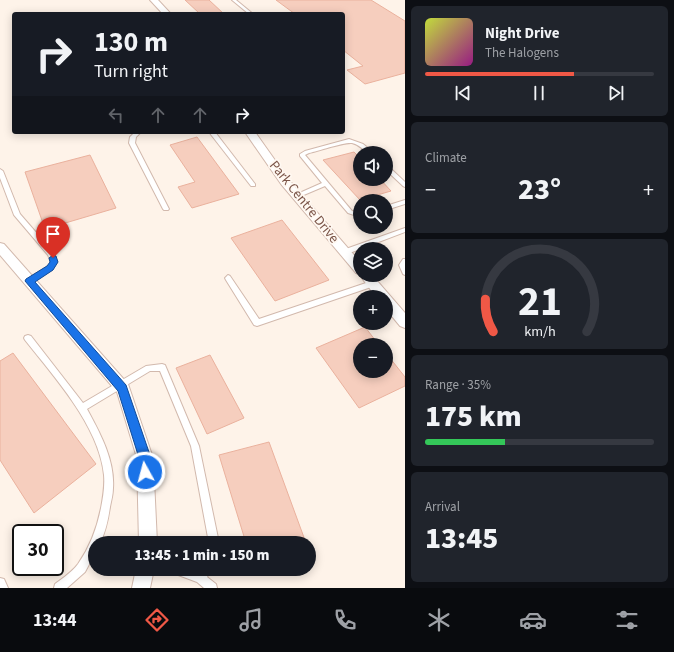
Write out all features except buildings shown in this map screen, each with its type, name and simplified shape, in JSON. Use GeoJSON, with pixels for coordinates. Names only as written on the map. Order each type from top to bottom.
{"type":"FeatureCollection","features":[{"type":"Feature","properties":{"kind":"street"},"geometry":{"type":"LineString","coordinates":[[154,0],[165,12]]}},
{"type":"Feature","properties":{"kind":"street","name":"Park Centre Drive"},"geometry":{"type":"LineString","coordinates":[[251,134],[285,182],[353,262]]}},
{"type":"Feature","properties":{"kind":"street"},"geometry":{"type":"LineString","coordinates":[[0,247],[123,389],[145,458],[148,536]]}},
{"type":"Feature","properties":{"kind":"street"},"geometry":{"type":"LineString","coordinates":[[371,282],[378,290]]}},
{"type":"Feature","properties":{"kind":"street"},"geometry":{"type":"LineString","coordinates":[[393,308],[405,322]]}},
{"type":"Feature","properties":{"kind":"street"},"geometry":{"type":"LineString","coordinates":[[141,588],[144,576]]}},
{"type":"Feature","properties":{"kind":"lane"},"geometry":{"type":"LineString","coordinates":[[234,0],[249,12]]}},
{"type":"Feature","properties":{"kind":"lane"},"geometry":{"type":"LineString","coordinates":[[136,134],[133,137],[132,143],[166,209]]}},
{"type":"Feature","properties":{"kind":"lane"},"geometry":{"type":"LineString","coordinates":[[214,134],[253,185]]}},
{"type":"Feature","properties":{"kind":"lane"},"geometry":{"type":"LineString","coordinates":[[353,213],[350,212],[325,184],[302,155],[307,152],[349,141],[356,141],[364,146]]}},
{"type":"Feature","properties":{"kind":"lane"},"geometry":{"type":"LineString","coordinates":[[0,171],[17,215],[50,254],[54,262],[50,268],[29,281]]}},
{"type":"Feature","properties":{"kind":"lane"},"geometry":{"type":"LineString","coordinates":[[393,174],[405,185]]}},
{"type":"Feature","properties":{"kind":"lane"},"geometry":{"type":"LineString","coordinates":[[297,196],[325,184]]}},
{"type":"Feature","properties":{"kind":"lane"},"geometry":{"type":"LineString","coordinates":[[393,206],[405,202]]}},
{"type":"Feature","properties":{"kind":"lane"},"geometry":{"type":"LineString","coordinates":[[345,252],[405,230]]}},
{"type":"Feature","properties":{"kind":"lane"},"geometry":{"type":"LineString","coordinates":[[405,261],[402,265],[405,272]]}},
{"type":"Feature","properties":{"kind":"lane"},"geometry":{"type":"LineString","coordinates":[[228,278],[257,323],[360,282]]}},
{"type":"Feature","properties":{"kind":"lane"},"geometry":{"type":"LineString","coordinates":[[28,338],[82,408],[94,430],[106,458],[110,487],[99,536]]}},
{"type":"Feature","properties":{"kind":"lane"},"geometry":{"type":"LineString","coordinates":[[82,408],[119,384],[148,368],[162,367],[195,446],[213,536]]}},
{"type":"Feature","properties":{"kind":"lane"},"geometry":{"type":"LineString","coordinates":[[59,588],[81,568],[88,556]]}},
{"type":"Feature","properties":{"kind":"lane"},"geometry":{"type":"LineString","coordinates":[[195,576],[200,578],[212,588]]}},
{"type":"Feature","properties":{"kind":"lane"},"geometry":{"type":"LineString","coordinates":[[0,583],[3,588]]}},
{"type":"Feature","properties":{"kind":"route"},"geometry":{"type":"LineString","coordinates":[[53,258],[54,262],[50,268],[29,281],[123,389],[145,458],[145,472]]}}]}
